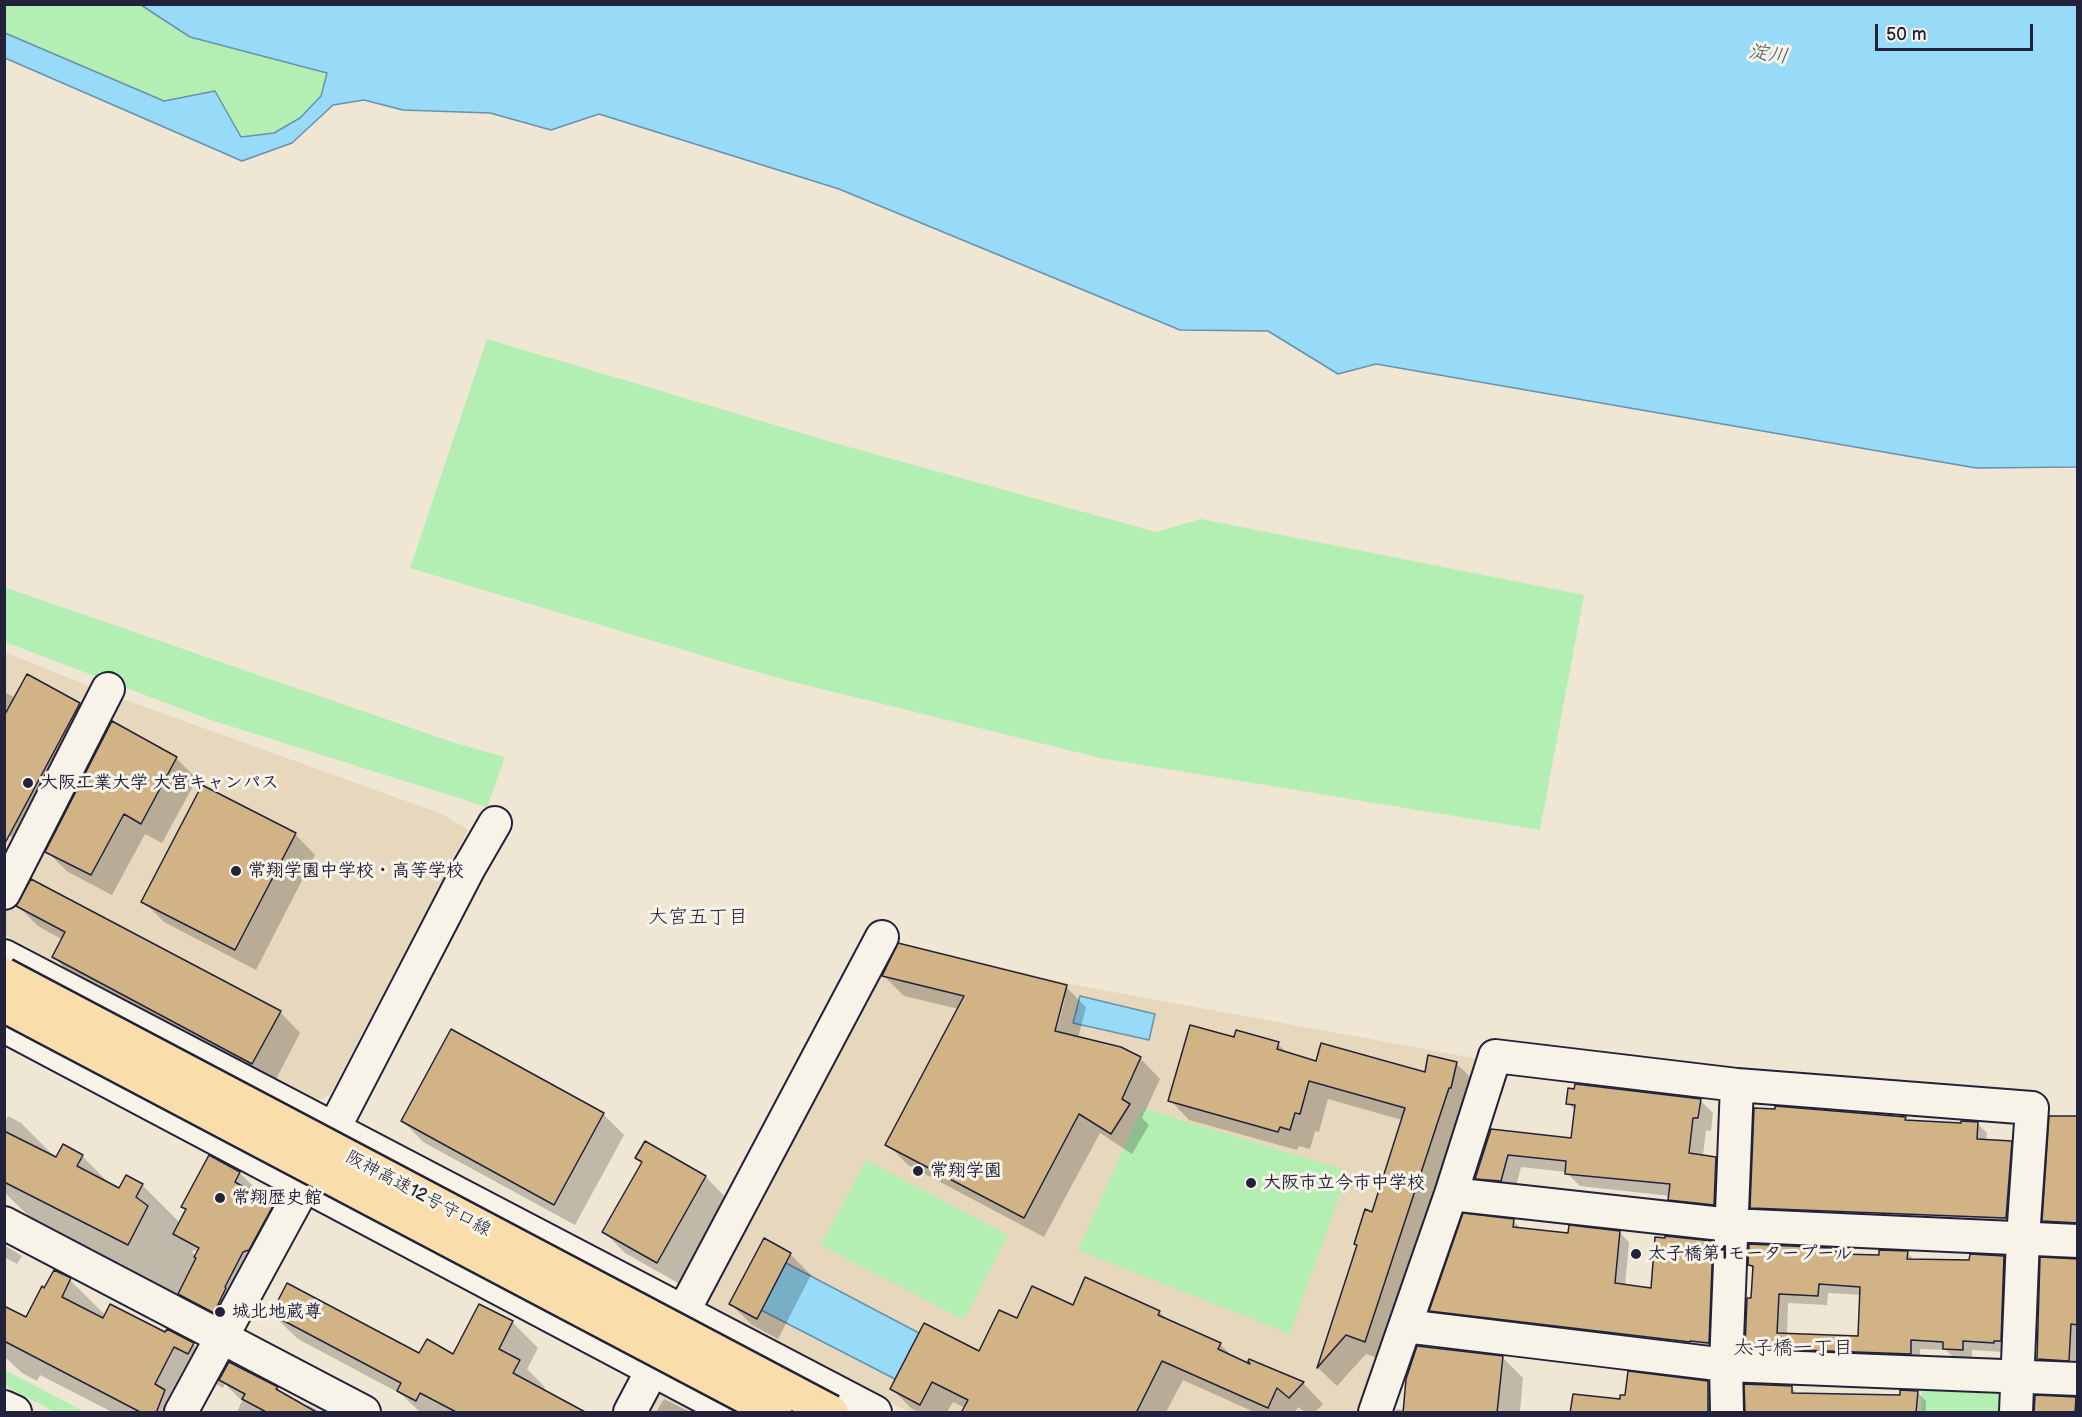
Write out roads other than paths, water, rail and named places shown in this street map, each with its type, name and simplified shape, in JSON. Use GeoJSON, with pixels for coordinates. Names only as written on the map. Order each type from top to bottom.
{"type":"FeatureCollection","features":[{"type":"Feature","properties":{"kind":"highway","name":"阪神高速12号守口線"},"geometry":{"type":"LineString","coordinates":[[4,975],[831,1413]]}},
{"type":"Feature","properties":{"kind":"highway","name":"阪神高速12号守口線"},"geometry":{"type":"LineString","coordinates":[[4,1005],[775,1413]]}},
{"type":"Feature","properties":{"kind":"street"},"geometry":{"type":"LineString","coordinates":[[4,893],[108,689]]}},
{"type":"Feature","properties":{"kind":"street"},"geometry":{"type":"LineString","coordinates":[[181,1413],[304,1186],[464,878],[495,823]]}},
{"type":"Feature","properties":{"kind":"street"},"geometry":{"type":"LineString","coordinates":[[630,1413],[882,937]]}},
{"type":"Feature","properties":{"kind":"street"},"geometry":{"type":"LineString","coordinates":[[4,956],[875,1413]]}},
{"type":"Feature","properties":{"kind":"street"},"geometry":{"type":"LineString","coordinates":[[4,1026],[732,1413]]}},
{"type":"Feature","properties":{"kind":"street"},"geometry":{"type":"LineString","coordinates":[[1375,1413],[1451,1194],[1495,1056],[1737,1085],[2032,1108],[2016,1413]]}},
{"type":"Feature","properties":{"kind":"street"},"geometry":{"type":"LineString","coordinates":[[1727,1413],[1726,1365],[1737,1085]]}},
{"type":"Feature","properties":{"kind":"street"},"geometry":{"type":"LineString","coordinates":[[1451,1194],[1731,1225],[2078,1241]]}},
{"type":"Feature","properties":{"kind":"street"},"geometry":{"type":"LineString","coordinates":[[4,1223],[364,1413]]}},
{"type":"Feature","properties":{"kind":"street"},"geometry":{"type":"LineString","coordinates":[[1405,1326],[1726,1365],[2078,1379]]}},
{"type":"Feature","properties":{"kind":"street"},"geometry":{"type":"LineString","coordinates":[[4,1407],[15,1413]]}},
{"type":"Feature","properties":{"kind":"water","name":"淀川"},"geometry":{"type":"Polygon","coordinates":[[[141,5],[2077,5],[2077,467],[1976,468],[1376,364],[1338,374],[1268,331],[1180,330],[839,189],[599,114],[551,130],[490,113],[403,110],[364,100],[333,105],[292,143],[242,161],[5,58],[5,33],[164,101],[215,91],[241,137],[274,133],[300,118],[321,96],[327,73],[190,37],[141,5]]]}},
{"type":"Feature","properties":{"kind":"water"},"geometry":{"type":"Polygon","coordinates":[[[1080,996],[1155,1014],[1149,1040],[1073,1023],[1080,996]]]}},
{"type":"Feature","properties":{"kind":"water"},"geometry":{"type":"Polygon","coordinates":[[[786,1263],[919,1333],[895,1379],[761,1310],[786,1263]]]}},
{"type":"Feature","properties":{"kind":"place","name":"大阪工業大学 大宮キャンパス"},"geometry":{"type":"Point","coordinates":[28,783]}},
{"type":"Feature","properties":{"kind":"place","name":"常翔学園中学校・高等学校"},"geometry":{"type":"Point","coordinates":[236,871]}},
{"type":"Feature","properties":{"kind":"place","name":"常翔学園"},"geometry":{"type":"Point","coordinates":[918,1171]}},
{"type":"Feature","properties":{"kind":"place","name":"大阪市立今市中学校"},"geometry":{"type":"Point","coordinates":[1251,1183]}},
{"type":"Feature","properties":{"kind":"place","name":"常翔歴史館"},"geometry":{"type":"Point","coordinates":[220,1198]}},
{"type":"Feature","properties":{"kind":"place","name":"太子橋第1モータープール"},"geometry":{"type":"Point","coordinates":[1636,1254]}},
{"type":"Feature","properties":{"kind":"place","name":"城北地蔵尊"},"geometry":{"type":"Point","coordinates":[220,1312]}},
{"type":"Feature","properties":{"kind":"district","name":"大宮五丁目"},"geometry":{"type":"Point","coordinates":[698,918]}},
{"type":"Feature","properties":{"kind":"district","name":"太子橋一丁目"},"geometry":{"type":"Point","coordinates":[1793,1349]}}]}
